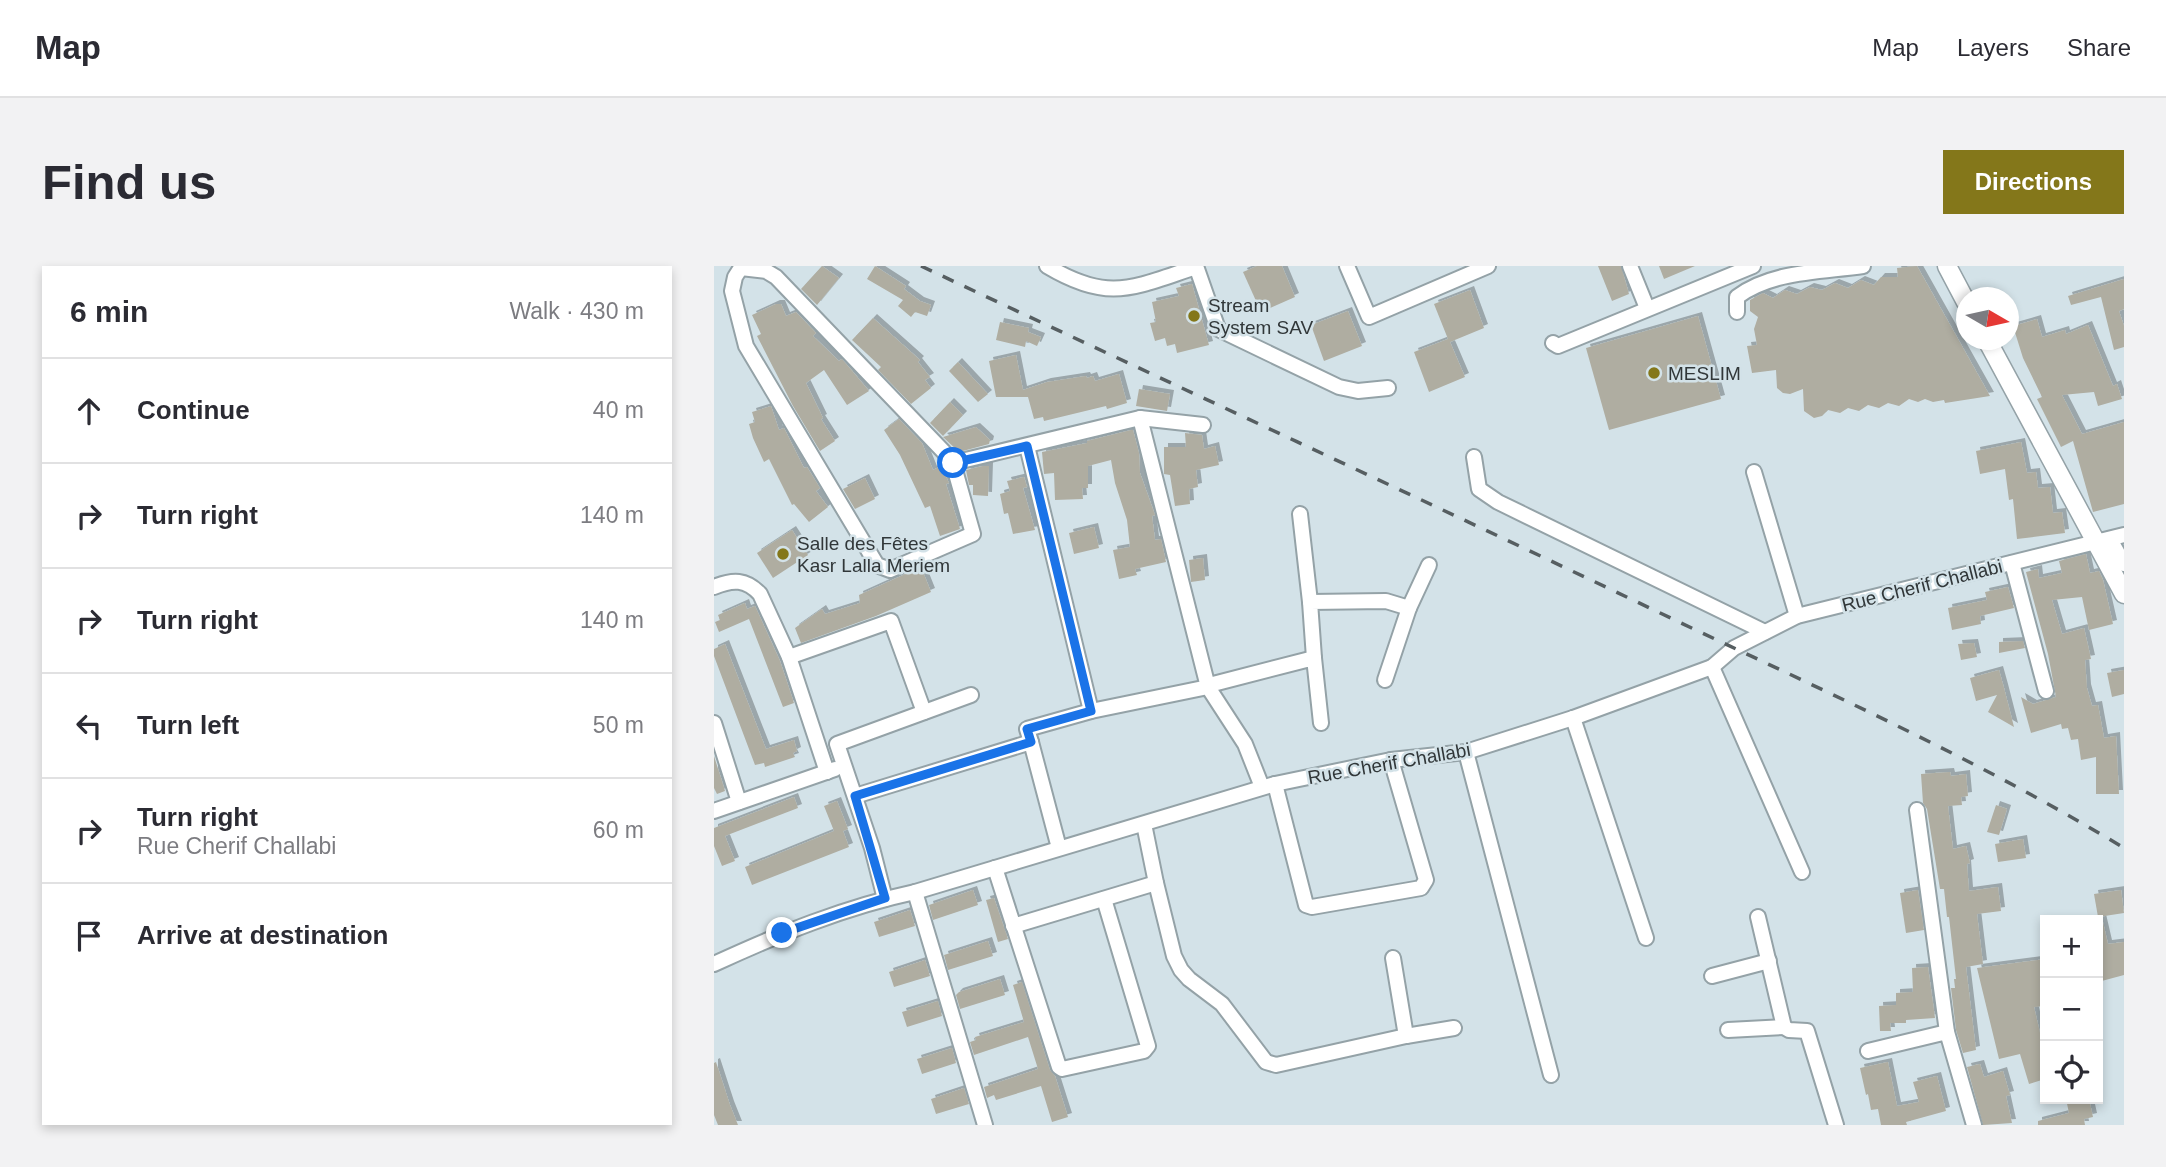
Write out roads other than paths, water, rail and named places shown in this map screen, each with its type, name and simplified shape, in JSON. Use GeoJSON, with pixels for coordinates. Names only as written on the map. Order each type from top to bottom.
{"type":"FeatureCollection","features":[{"type":"Feature","properties":{"kind":"main road"},"geometry":{"type":"LineString","coordinates":[[1947,266],[1958,287]]}},
{"type":"Feature","properties":{"kind":"main road"},"geometry":{"type":"LineString","coordinates":[[1993,350],[2110,539],[2124,594]]}},
{"type":"Feature","properties":{"kind":"street"},"geometry":{"type":"LineString","coordinates":[[1047,266],[1064,276],[1098,289],[1120,290],[1196,267],[1218,329],[1339,387],[1358,391],[1388,388]]}},
{"type":"Feature","properties":{"kind":"street"},"geometry":{"type":"LineString","coordinates":[[1347,266],[1369,317],[1479,268]]}},
{"type":"Feature","properties":{"kind":"street"},"geometry":{"type":"LineString","coordinates":[[1630,266],[1647,308]]}},
{"type":"Feature","properties":{"kind":"street"},"geometry":{"type":"LineString","coordinates":[[1553,343],[1558,346],[1753,266]]}},
{"type":"Feature","properties":{"kind":"street"},"geometry":{"type":"LineString","coordinates":[[1737,312],[1737,297],[1770,280],[1863,266]]}},
{"type":"Feature","properties":{"kind":"street"},"geometry":{"type":"LineString","coordinates":[[741,267],[766,271],[776,277],[943,451],[953,463],[973,534],[890,569],[877,565],[746,346],[732,291],[735,277],[741,267]]}},
{"type":"Feature","properties":{"kind":"street"},"geometry":{"type":"LineString","coordinates":[[953,463],[1140,418],[1203,425]]}},
{"type":"Feature","properties":{"kind":"street"},"geometry":{"type":"LineString","coordinates":[[1140,418],[1208,687],[1269,785],[1306,905],[1421,888],[1426,880],[1391,760]]}},
{"type":"Feature","properties":{"kind":"street"},"geometry":{"type":"LineString","coordinates":[[1027,446],[1091,711]]}},
{"type":"Feature","properties":{"kind":"street"},"geometry":{"type":"LineString","coordinates":[[1474,457],[1479,489],[1498,502],[1765,632]]}},
{"type":"Feature","properties":{"kind":"street"},"geometry":{"type":"LineString","coordinates":[[1754,472],[1797,616]]}},
{"type":"Feature","properties":{"kind":"street"},"geometry":{"type":"LineString","coordinates":[[1300,514],[1321,723]]}},
{"type":"Feature","properties":{"kind":"street","name":"Rue Cherif Challabi"},"geometry":{"type":"LineString","coordinates":[[714,964],[782,933],[885,898],[915,892],[1269,785],[1391,760],[1466,752],[1573,718],[1712,667],[1734,648],[1797,616],[2110,539]]}},
{"type":"Feature","properties":{"kind":"street"},"geometry":{"type":"LineString","coordinates":[[2012,563],[2046,691]]}},
{"type":"Feature","properties":{"kind":"street"},"geometry":{"type":"LineString","coordinates":[[1385,680],[1409,608],[1429,565]]}},
{"type":"Feature","properties":{"kind":"street"},"geometry":{"type":"LineString","coordinates":[[714,586],[729,581],[744,582],[753,586],[760,594],[789,657],[827,772]]}},
{"type":"Feature","properties":{"kind":"street"},"geometry":{"type":"LineString","coordinates":[[1310,602],[1386,601],[1409,608]]}},
{"type":"Feature","properties":{"kind":"street"},"geometry":{"type":"LineString","coordinates":[[789,657],[891,621],[924,712]]}},
{"type":"Feature","properties":{"kind":"street"},"geometry":{"type":"LineString","coordinates":[[1059,848],[1027,729],[1091,711],[1208,687],[1314,659]]}},
{"type":"Feature","properties":{"kind":"street"},"geometry":{"type":"LineString","coordinates":[[1712,667],[1802,872]]}},
{"type":"Feature","properties":{"kind":"street"},"geometry":{"type":"LineString","coordinates":[[885,898],[837,744],[971,695]]}},
{"type":"Feature","properties":{"kind":"street"},"geometry":{"type":"LineString","coordinates":[[1573,718],[1646,938]]}},
{"type":"Feature","properties":{"kind":"street"},"geometry":{"type":"LineString","coordinates":[[714,723],[739,802]]}},
{"type":"Feature","properties":{"kind":"street"},"geometry":{"type":"LineString","coordinates":[[855,796],[1031,742]]}},
{"type":"Feature","properties":{"kind":"street"},"geometry":{"type":"LineString","coordinates":[[1466,752],[1551,1075]]}},
{"type":"Feature","properties":{"kind":"street"},"geometry":{"type":"LineString","coordinates":[[714,811],[844,765]]}},
{"type":"Feature","properties":{"kind":"street"},"geometry":{"type":"LineString","coordinates":[[1917,810],[1947,1031],[1974,1125]]}},
{"type":"Feature","properties":{"kind":"street"},"geometry":{"type":"LineString","coordinates":[[1144,824],[1174,956],[1181,970],[1222,1004],[1266,1062],[1276,1065],[1454,1028]]}},
{"type":"Feature","properties":{"kind":"street"},"geometry":{"type":"LineString","coordinates":[[995,868],[1059,1066],[1069,1069],[1144,1051],[1147,1042],[1104,899]]}},
{"type":"Feature","properties":{"kind":"street"},"geometry":{"type":"LineString","coordinates":[[1013,926],[1156,883]]}},
{"type":"Feature","properties":{"kind":"street"},"geometry":{"type":"LineString","coordinates":[[915,892],[985,1125]]}},
{"type":"Feature","properties":{"kind":"street"},"geometry":{"type":"LineString","coordinates":[[1758,917],[1784,1027]]}},
{"type":"Feature","properties":{"kind":"street"},"geometry":{"type":"LineString","coordinates":[[1393,958],[1406,1036]]}},
{"type":"Feature","properties":{"kind":"street"},"geometry":{"type":"LineString","coordinates":[[1712,976],[1769,961]]}},
{"type":"Feature","properties":{"kind":"street"},"geometry":{"type":"LineString","coordinates":[[1728,1030],[1784,1027],[1807,1031],[1836,1125]]}},
{"type":"Feature","properties":{"kind":"street"},"geometry":{"type":"LineString","coordinates":[[1868,1051],[1947,1031]]}},
{"type":"Feature","properties":{"kind":"railway"},"geometry":{"type":"LineString","coordinates":[[921,266],[1850,703],[2016,787],[2124,848]]}},
{"type":"Feature","properties":{"kind":"place","name":"Stream System SAV"},"geometry":{"type":"Point","coordinates":[1194,316]}},
{"type":"Feature","properties":{"kind":"place","name":"MESLIM"},"geometry":{"type":"Point","coordinates":[1654,373]}},
{"type":"Feature","properties":{"kind":"place","name":"Salle des Fêtes Kasr Lalla Meriem"},"geometry":{"type":"Point","coordinates":[783,554]}}]}
